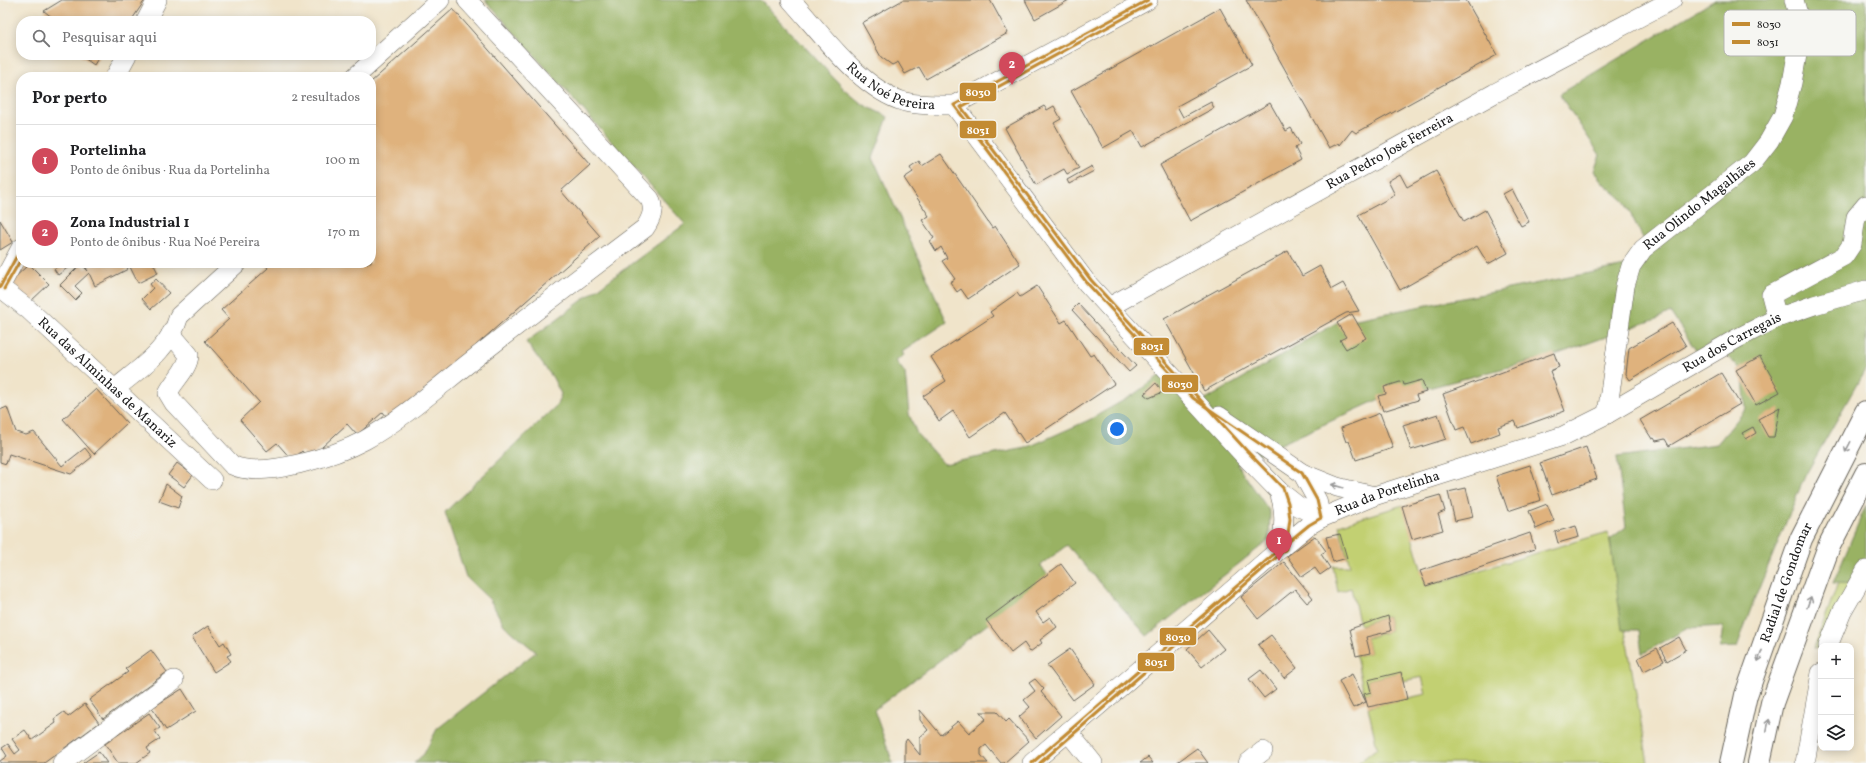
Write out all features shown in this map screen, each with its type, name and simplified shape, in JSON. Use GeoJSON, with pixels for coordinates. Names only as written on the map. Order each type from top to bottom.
{"type":"FeatureCollection","features":[{"type":"Feature","properties":{"kind":"highway","name":"Radial de Gondomar"},"geometry":{"type":"LineString","coordinates":[[1731,763],[1746,695],[1802,539],[1866,412]]}},
{"type":"Feature","properties":{"kind":"highway","name":"Radial de Gondomar"},"geometry":{"type":"LineString","coordinates":[[1759,763],[1772,703],[1829,546],[1866,474]]}},
{"type":"Feature","properties":{"kind":"street"},"geometry":{"type":"LineString","coordinates":[[149,16],[157,0]]}},
{"type":"Feature","properties":{"kind":"street"},"geometry":{"type":"LineString","coordinates":[[376,58],[440,0]]}},
{"type":"Feature","properties":{"kind":"street"},"geometry":{"type":"LineString","coordinates":[[171,334],[189,355],[186,366],[173,382],[168,393],[174,403],[232,465],[242,470],[290,467],[310,461],[364,440],[395,421],[552,297],[645,228],[650,220],[652,211],[650,199],[467,0]]}},
{"type":"Feature","properties":{"kind":"street","name":"Rua Noé Pereira"},"geometry":{"type":"LineString","coordinates":[[791,0],[857,74],[887,94],[905,102],[922,105],[954,105],[1087,283],[1278,491],[1298,506],[1321,518]]}},
{"type":"Feature","properties":{"kind":"street"},"geometry":{"type":"LineString","coordinates":[[954,105],[1148,0]]}},
{"type":"Feature","properties":{"kind":"street","name":"Rua Pedro José Ferreira"},"geometry":{"type":"LineString","coordinates":[[1109,307],[1495,93],[1672,0]]}},
{"type":"Feature","properties":{"kind":"street","name":"Rua Olindo Magalhães"},"geometry":{"type":"LineString","coordinates":[[1794,0],[1797,10]]}},
{"type":"Feature","properties":{"kind":"street","name":"Rua Olindo Magalhães"},"geometry":{"type":"LineString","coordinates":[[1607,414],[1625,286],[1631,266],[1643,250],[1752,163],[1770,141],[1783,116],[1792,83],[1797,56]]}},
{"type":"Feature","properties":{"kind":"street"},"geometry":{"type":"LineString","coordinates":[[118,72],[124,60]]}},
{"type":"Feature","properties":{"kind":"street"},"geometry":{"type":"LineString","coordinates":[[361,72],[374,60]]}},
{"type":"Feature","properties":{"kind":"street"},"geometry":{"type":"LineString","coordinates":[[1777,318],[1771,295],[1844,256],[1852,244],[1856,217],[1866,205]]}},
{"type":"Feature","properties":{"kind":"street"},"geometry":{"type":"LineString","coordinates":[[0,287],[16,257]]}},
{"type":"Feature","properties":{"kind":"street"},"geometry":{"type":"LineString","coordinates":[[115,389],[162,349],[177,324],[179,316],[232,268]]}},
{"type":"Feature","properties":{"kind":"street","name":"Rua das Alminhas de Manariz"},"geometry":{"type":"LineString","coordinates":[[0,287],[29,310],[212,480]]}},
{"type":"Feature","properties":{"kind":"street","name":"Rua dos Carregais"},"geometry":{"type":"LineString","coordinates":[[1607,414],[1736,339],[1777,318],[1814,305],[1865,291]]}},
{"type":"Feature","properties":{"kind":"street","name":"Rua Noé Pereira"},"geometry":{"type":"LineString","coordinates":[[1193,398],[1302,473],[1337,487],[1374,496]]}},
{"type":"Feature","properties":{"kind":"street","name":"Rua da Portelinha"},"geometry":{"type":"LineString","coordinates":[[1032,763],[1309,525],[1321,518],[1374,496],[1563,436],[1607,414]]}},
{"type":"Feature","properties":{"kind":"street","name":"Rua Noé Pereira"},"geometry":{"type":"LineString","coordinates":[[1302,473],[1317,500],[1321,518]]}},
{"type":"Feature","properties":{"kind":"street","name":"Rua Noé Pereira"},"geometry":{"type":"LineString","coordinates":[[1278,491],[1283,504],[1285,519],[1281,548]]}},
{"type":"Feature","properties":{"kind":"street"},"geometry":{"type":"LineString","coordinates":[[1829,643],[1842,612],[1866,570]]}},
{"type":"Feature","properties":{"kind":"street"},"geometry":{"type":"LineString","coordinates":[[1805,763],[1820,679]]}},
{"type":"Feature","properties":{"kind":"street"},"geometry":{"type":"LineString","coordinates":[[62,763],[174,680]]}},
{"type":"Feature","properties":{"kind":"street"},"geometry":{"type":"LineString","coordinates":[[1068,732],[1093,763]]}},
{"type":"Feature","properties":{"kind":"street"},"geometry":{"type":"LineString","coordinates":[[1248,763],[1262,751]]}},
{"type":"Feature","properties":{"kind":"green space"},"geometry":{"type":"Polygon","coordinates":[[[485,0],[761,0],[845,90],[862,104],[888,117],[873,158],[947,322],[902,352],[904,355],[896,361],[905,373],[909,414],[917,434],[944,464],[1026,448],[1089,420],[1133,395],[1163,373],[1192,408],[1336,323],[1625,266],[1645,242],[1624,201],[1603,183],[1594,171],[1600,155],[1559,94],[1715,0],[1866,0],[1866,368],[1805,476],[1753,603],[1737,647],[1720,648],[1723,626],[1688,628],[1642,654],[1639,630],[1622,630],[1610,539],[1626,527],[1617,457],[1717,444],[1746,409],[1742,370],[1712,343],[1697,352],[1670,312],[1659,318],[1555,355],[1405,394],[1384,397],[1237,464],[1270,512],[1269,540],[1147,636],[1067,545],[1040,566],[1050,577],[874,710],[893,763],[414,763],[424,754],[437,729],[536,652],[504,625],[490,600],[466,577],[445,512],[557,405],[561,394],[553,378],[526,342],[685,224],[485,0]]]}},
{"type":"Feature","properties":{"kind":"green space"},"geometry":{"type":"Polygon","coordinates":[[[1403,505],[1426,586],[1608,532],[1648,763],[1358,763],[1377,748],[1368,707],[1426,694],[1422,677],[1403,681],[1401,672],[1368,680],[1371,692],[1364,694],[1356,656],[1370,653],[1366,638],[1391,631],[1388,616],[1360,625],[1351,588],[1338,592],[1333,566],[1350,566],[1339,525],[1403,505]]]}},
{"type":"Feature","properties":{"kind":"green space"},"geometry":{"type":"Polygon","coordinates":[[[1866,505],[1866,584],[1833,583],[1866,505]]]}},
{"type":"Feature","properties":{"kind":"green space"},"geometry":{"type":"Polygon","coordinates":[[[1856,534],[1866,562],[1823,643],[1818,643],[1818,649],[1814,648],[1856,534]]]}},
{"type":"Feature","properties":{"kind":"building"},"geometry":{"type":"Polygon","coordinates":[[[62,0],[145,0],[134,16],[50,16],[44,11],[62,0]]]}},
{"type":"Feature","properties":{"kind":"building"},"geometry":{"type":"Polygon","coordinates":[[[903,0],[990,0],[1008,33],[926,79],[919,67],[905,74],[898,62],[892,65],[881,57],[862,23],[903,0]]]}},
{"type":"Feature","properties":{"kind":"building"},"geometry":{"type":"Polygon","coordinates":[[[1025,0],[1069,0],[1035,19],[1025,0]]]}},
{"type":"Feature","properties":{"kind":"building"},"geometry":{"type":"Polygon","coordinates":[[[1246,0],[1466,0],[1497,55],[1356,133],[1352,130],[1340,145],[1339,143],[1329,148],[1246,0]]]}},
{"type":"Feature","properties":{"kind":"building"},"geometry":{"type":"Polygon","coordinates":[[[1220,8],[1252,65],[1177,106],[1183,117],[1211,102],[1214,108],[1142,147],[1133,131],[1103,148],[1071,91],[1220,8]]]}},
{"type":"Feature","properties":{"kind":"building"},"geometry":{"type":"Polygon","coordinates":[[[453,9],[590,165],[561,191],[600,236],[390,421],[383,412],[357,435],[347,424],[309,459],[302,451],[292,460],[277,443],[267,451],[240,420],[259,402],[205,341],[229,319],[221,310],[268,268],[376,268],[376,78],[453,9]]]}},
{"type":"Feature","properties":{"kind":"building"},"geometry":{"type":"Polygon","coordinates":[[[87,60],[97,60],[94,65],[87,60]]]}},
{"type":"Feature","properties":{"kind":"building"},"geometry":{"type":"Polygon","coordinates":[[[1270,103],[1286,131],[1291,128],[1300,144],[1295,148],[1301,160],[1190,221],[1160,165],[1270,103]]]}},
{"type":"Feature","properties":{"kind":"building"},"geometry":{"type":"Polygon","coordinates":[[[1044,106],[1047,110],[1054,106],[1061,119],[1054,123],[1079,168],[1067,174],[1064,169],[1036,185],[1005,128],[1044,106]]]}},
{"type":"Feature","properties":{"kind":"building"},"geometry":{"type":"Polygon","coordinates":[[[941,154],[992,228],[995,226],[1020,264],[968,299],[961,289],[957,292],[950,282],[955,279],[942,261],[947,258],[941,247],[936,251],[930,241],[934,238],[922,220],[929,216],[904,178],[913,172],[910,167],[919,161],[922,166],[941,154]]]}},
{"type":"Feature","properties":{"kind":"building"},"geometry":{"type":"Polygon","coordinates":[[[1092,166],[1094,171],[1069,184],[1067,180],[1092,166]]]}},
{"type":"Feature","properties":{"kind":"building"},"geometry":{"type":"Polygon","coordinates":[[[1436,171],[1464,222],[1485,210],[1508,253],[1488,264],[1477,246],[1400,290],[1358,215],[1395,195],[1388,181],[1400,174],[1407,187],[1436,171]]]}},
{"type":"Feature","properties":{"kind":"building"},"geometry":{"type":"Polygon","coordinates":[[[1512,189],[1529,222],[1521,226],[1503,194],[1512,189]]]}},
{"type":"Feature","properties":{"kind":"building"},"geometry":{"type":"Polygon","coordinates":[[[0,220],[13,242],[0,250],[0,220]]]}},
{"type":"Feature","properties":{"kind":"building"},"geometry":{"type":"Polygon","coordinates":[[[1288,251],[1302,276],[1320,266],[1332,289],[1343,283],[1359,311],[1346,313],[1204,391],[1164,319],[1288,251]]]}},
{"type":"Feature","properties":{"kind":"building"},"geometry":{"type":"Polygon","coordinates":[[[25,268],[33,268],[49,284],[30,302],[10,282],[25,268]]]}},
{"type":"Feature","properties":{"kind":"building"},"geometry":{"type":"Polygon","coordinates":[[[55,268],[67,268],[58,275],[54,269],[55,268]]]}},
{"type":"Feature","properties":{"kind":"building"},"geometry":{"type":"Polygon","coordinates":[[[77,268],[85,268],[88,271],[86,268],[128,269],[95,286],[89,273],[75,286],[82,293],[75,300],[60,285],[77,268]]]}},
{"type":"Feature","properties":{"kind":"building"},"geometry":{"type":"Polygon","coordinates":[[[130,268],[156,268],[158,273],[138,283],[130,268]]]}},
{"type":"Feature","properties":{"kind":"building"},"geometry":{"type":"Polygon","coordinates":[[[156,279],[169,293],[151,309],[142,299],[153,288],[150,284],[156,279]]]}},
{"type":"Feature","properties":{"kind":"building"},"geometry":{"type":"Polygon","coordinates":[[[1037,286],[1061,323],[1066,320],[1090,356],[1094,354],[1114,384],[1025,443],[1005,413],[970,437],[953,411],[939,421],[923,396],[946,381],[931,357],[993,316],[990,312],[1017,293],[1020,297],[1037,286]]]}},
{"type":"Feature","properties":{"kind":"building"},"geometry":{"type":"Polygon","coordinates":[[[1078,304],[1136,366],[1129,372],[1072,310],[1078,304]]]}},
{"type":"Feature","properties":{"kind":"building"},"geometry":{"type":"Polygon","coordinates":[[[1352,314],[1366,338],[1346,349],[1340,340],[1346,337],[1337,323],[1352,314]]]}},
{"type":"Feature","properties":{"kind":"building"},"geometry":{"type":"Polygon","coordinates":[[[1672,323],[1686,346],[1630,380],[1626,374],[1629,348],[1672,323]]]}},
{"type":"Feature","properties":{"kind":"building"},"geometry":{"type":"Polygon","coordinates":[[[1554,353],[1559,367],[1550,371],[1565,411],[1518,428],[1515,421],[1498,427],[1500,433],[1471,444],[1464,427],[1456,430],[1443,394],[1554,353]]]}},
{"type":"Feature","properties":{"kind":"building"},"geometry":{"type":"Polygon","coordinates":[[[1760,356],[1780,392],[1756,405],[1736,370],[1760,356]]]}},
{"type":"Feature","properties":{"kind":"building"},"geometry":{"type":"Polygon","coordinates":[[[1721,373],[1740,404],[1669,446],[1665,439],[1656,441],[1654,438],[1652,439],[1640,420],[1721,373]]]}},
{"type":"Feature","properties":{"kind":"building"},"geometry":{"type":"Polygon","coordinates":[[[1422,380],[1426,392],[1416,395],[1418,400],[1383,411],[1378,396],[1386,394],[1384,387],[1403,381],[1404,385],[1422,380]]]}},
{"type":"Feature","properties":{"kind":"building"},"geometry":{"type":"Polygon","coordinates":[[[1156,383],[1163,392],[1149,398],[1144,394],[1156,383]]]}},
{"type":"Feature","properties":{"kind":"building"},"geometry":{"type":"Polygon","coordinates":[[[96,389],[127,423],[94,454],[63,419],[96,389]]]}},
{"type":"Feature","properties":{"kind":"building"},"geometry":{"type":"Polygon","coordinates":[[[7,407],[16,432],[26,435],[34,432],[62,466],[85,448],[92,457],[71,474],[9,454],[6,464],[0,462],[0,410],[7,407]]]}},
{"type":"Feature","properties":{"kind":"building"},"geometry":{"type":"Polygon","coordinates":[[[1780,407],[1774,437],[1768,437],[1758,419],[1780,407]]]}},
{"type":"Feature","properties":{"kind":"building"},"geometry":{"type":"Polygon","coordinates":[[[1380,413],[1393,448],[1356,460],[1349,441],[1346,442],[1341,428],[1380,413]]]}},
{"type":"Feature","properties":{"kind":"building"},"geometry":{"type":"Polygon","coordinates":[[[1438,414],[1446,439],[1411,450],[1403,425],[1438,414]]]}},
{"type":"Feature","properties":{"kind":"building"},"geometry":{"type":"Polygon","coordinates":[[[1753,427],[1756,433],[1746,439],[1742,433],[1753,427]]]}},
{"type":"Feature","properties":{"kind":"building"},"geometry":{"type":"Polygon","coordinates":[[[1586,447],[1597,479],[1552,495],[1540,463],[1586,447]]]}},
{"type":"Feature","properties":{"kind":"building"},"geometry":{"type":"Polygon","coordinates":[[[177,463],[193,475],[184,487],[168,475],[177,463]]]}},
{"type":"Feature","properties":{"kind":"building"},"geometry":{"type":"Polygon","coordinates":[[[1530,465],[1541,500],[1508,511],[1496,476],[1530,465]]]}},
{"type":"Feature","properties":{"kind":"building"},"geometry":{"type":"Polygon","coordinates":[[[166,484],[182,496],[178,508],[159,501],[166,484]]]}},
{"type":"Feature","properties":{"kind":"building"},"geometry":{"type":"Polygon","coordinates":[[[1466,488],[1473,517],[1455,521],[1448,492],[1466,488]]]}},
{"type":"Feature","properties":{"kind":"building"},"geometry":{"type":"Polygon","coordinates":[[[1440,495],[1445,511],[1438,514],[1443,530],[1412,539],[1402,506],[1440,495]]]}},
{"type":"Feature","properties":{"kind":"building"},"geometry":{"type":"Polygon","coordinates":[[[1547,504],[1554,521],[1536,529],[1529,511],[1547,504]]]}},
{"type":"Feature","properties":{"kind":"building"},"geometry":{"type":"Polygon","coordinates":[[[1576,526],[1579,537],[1558,543],[1555,532],[1576,526]]]}},
{"type":"Feature","properties":{"kind":"building"},"geometry":{"type":"Polygon","coordinates":[[[1530,533],[1535,549],[1426,586],[1420,571],[1530,533]]]}},
{"type":"Feature","properties":{"kind":"building"},"geometry":{"type":"Polygon","coordinates":[[[1340,534],[1347,558],[1333,562],[1326,537],[1340,534]]]}},
{"type":"Feature","properties":{"kind":"building"},"geometry":{"type":"Polygon","coordinates":[[[1315,536],[1326,551],[1321,554],[1330,568],[1320,575],[1315,568],[1302,577],[1287,556],[1315,536]]]}},
{"type":"Feature","properties":{"kind":"building"},"geometry":{"type":"Polygon","coordinates":[[[1284,562],[1313,598],[1307,603],[1295,589],[1258,619],[1241,597],[1284,562]]]}},
{"type":"Feature","properties":{"kind":"building"},"geometry":{"type":"Polygon","coordinates":[[[1061,564],[1075,583],[1036,612],[1043,622],[1050,617],[1057,627],[1040,640],[1042,643],[1030,652],[1024,643],[1011,653],[986,620],[1061,564]]]}},
{"type":"Feature","properties":{"kind":"building"},"geometry":{"type":"Polygon","coordinates":[[[1388,616],[1391,631],[1366,637],[1370,653],[1356,656],[1350,629],[1388,616]]]}},
{"type":"Feature","properties":{"kind":"building"},"geometry":{"type":"Polygon","coordinates":[[[208,626],[220,645],[224,642],[231,654],[227,656],[231,661],[214,672],[192,637],[208,626]]]}},
{"type":"Feature","properties":{"kind":"building"},"geometry":{"type":"Polygon","coordinates":[[[1208,630],[1224,649],[1202,667],[1187,649],[1208,630]]]}},
{"type":"Feature","properties":{"kind":"building"},"geometry":{"type":"Polygon","coordinates":[[[1271,635],[1297,668],[1284,678],[1258,645],[1271,635]]]}},
{"type":"Feature","properties":{"kind":"building"},"geometry":{"type":"Polygon","coordinates":[[[1679,637],[1686,650],[1667,661],[1660,648],[1679,637]]]}},
{"type":"Feature","properties":{"kind":"building"},"geometry":{"type":"Polygon","coordinates":[[[1657,648],[1664,661],[1644,671],[1638,658],[1657,648]]]}},
{"type":"Feature","properties":{"kind":"building"},"geometry":{"type":"Polygon","coordinates":[[[1070,649],[1095,684],[1073,700],[1047,665],[1070,649]]]}},
{"type":"Feature","properties":{"kind":"building"},"geometry":{"type":"Polygon","coordinates":[[[151,650],[167,672],[103,719],[89,700],[128,672],[125,669],[151,650]]]}},
{"type":"Feature","properties":{"kind":"building"},"geometry":{"type":"Polygon","coordinates":[[[1261,670],[1276,689],[1264,698],[1249,679],[1261,670]]]}},
{"type":"Feature","properties":{"kind":"building"},"geometry":{"type":"Polygon","coordinates":[[[1401,672],[1407,699],[1368,707],[1364,694],[1371,692],[1368,680],[1401,672]]]}},
{"type":"Feature","properties":{"kind":"building"},"geometry":{"type":"Polygon","coordinates":[[[1352,674],[1366,702],[1353,708],[1339,681],[1352,674]]]}},
{"type":"Feature","properties":{"kind":"building"},"geometry":{"type":"Polygon","coordinates":[[[1035,679],[1044,689],[1041,692],[1061,716],[1036,738],[1019,717],[1030,707],[1024,700],[1035,691],[1029,683],[1035,679]]]}},
{"type":"Feature","properties":{"kind":"building"},"geometry":{"type":"Polygon","coordinates":[[[182,689],[196,711],[166,730],[152,708],[182,689]]]}},
{"type":"Feature","properties":{"kind":"building"},"geometry":{"type":"Polygon","coordinates":[[[85,704],[99,723],[44,763],[0,763],[0,761],[7,756],[2,748],[8,744],[15,754],[20,750],[12,739],[25,730],[32,740],[56,723],[54,719],[64,712],[68,717],[85,704]]]}},
{"type":"Feature","properties":{"kind":"building"},"geometry":{"type":"Polygon","coordinates":[[[920,710],[941,735],[958,721],[969,733],[986,719],[980,712],[997,712],[1006,722],[1009,719],[1029,741],[1004,763],[1001,763],[986,745],[981,749],[981,755],[988,763],[903,763],[905,762],[905,742],[907,739],[920,755],[920,737],[928,730],[920,720],[920,710]]]}},
{"type":"Feature","properties":{"kind":"building"},"geometry":{"type":"Polygon","coordinates":[[[149,713],[160,728],[155,731],[160,739],[147,748],[150,753],[136,763],[118,763],[105,744],[149,713]]]}},
{"type":"Feature","properties":{"kind":"building"},"geometry":{"type":"Polygon","coordinates":[[[1197,748],[1208,763],[1176,763],[1197,748]]]}},
{"type":"Feature","properties":{"kind":"building"},"geometry":{"type":"Polygon","coordinates":[[[99,752],[107,763],[83,763],[99,752]]]}},
{"type":"Feature","properties":{"kind":"building"},"geometry":{"type":"Polygon","coordinates":[[[1148,757],[1153,763],[1140,763],[1148,757]]]}},
{"type":"Feature","properties":{"kind":"transit line","name":"8030"},"geometry":{"type":"LineString","coordinates":[[1032,763],[1281,548],[1309,525],[1321,518],[1317,500],[1302,473],[1193,398],[1087,283],[954,105],[1148,0]]}},
{"type":"Feature","properties":{"kind":"transit line","name":"8031"},"geometry":{"type":"LineString","coordinates":[[1040,763],[1286,549],[1290,519],[1288,503],[1283,488],[1246,450],[1091,280],[961,107],[1150,4]]}},
{"type":"Feature","properties":{"kind":"transit line","name":"8030"},"geometry":{"type":"LineString","coordinates":[[0,287],[16,257]]}},
{"type":"Feature","properties":{"kind":"transit line","name":"8031"},"geometry":{"type":"LineString","coordinates":[[4,289],[16,268]]}},
{"type":"Feature","properties":{"kind":"place","name":"Zona Industrial 1"},"geometry":{"type":"Point","coordinates":[1012,85]}},
{"type":"Feature","properties":{"kind":"place","name":"Portelinha"},"geometry":{"type":"Point","coordinates":[1279,561]}}]}
